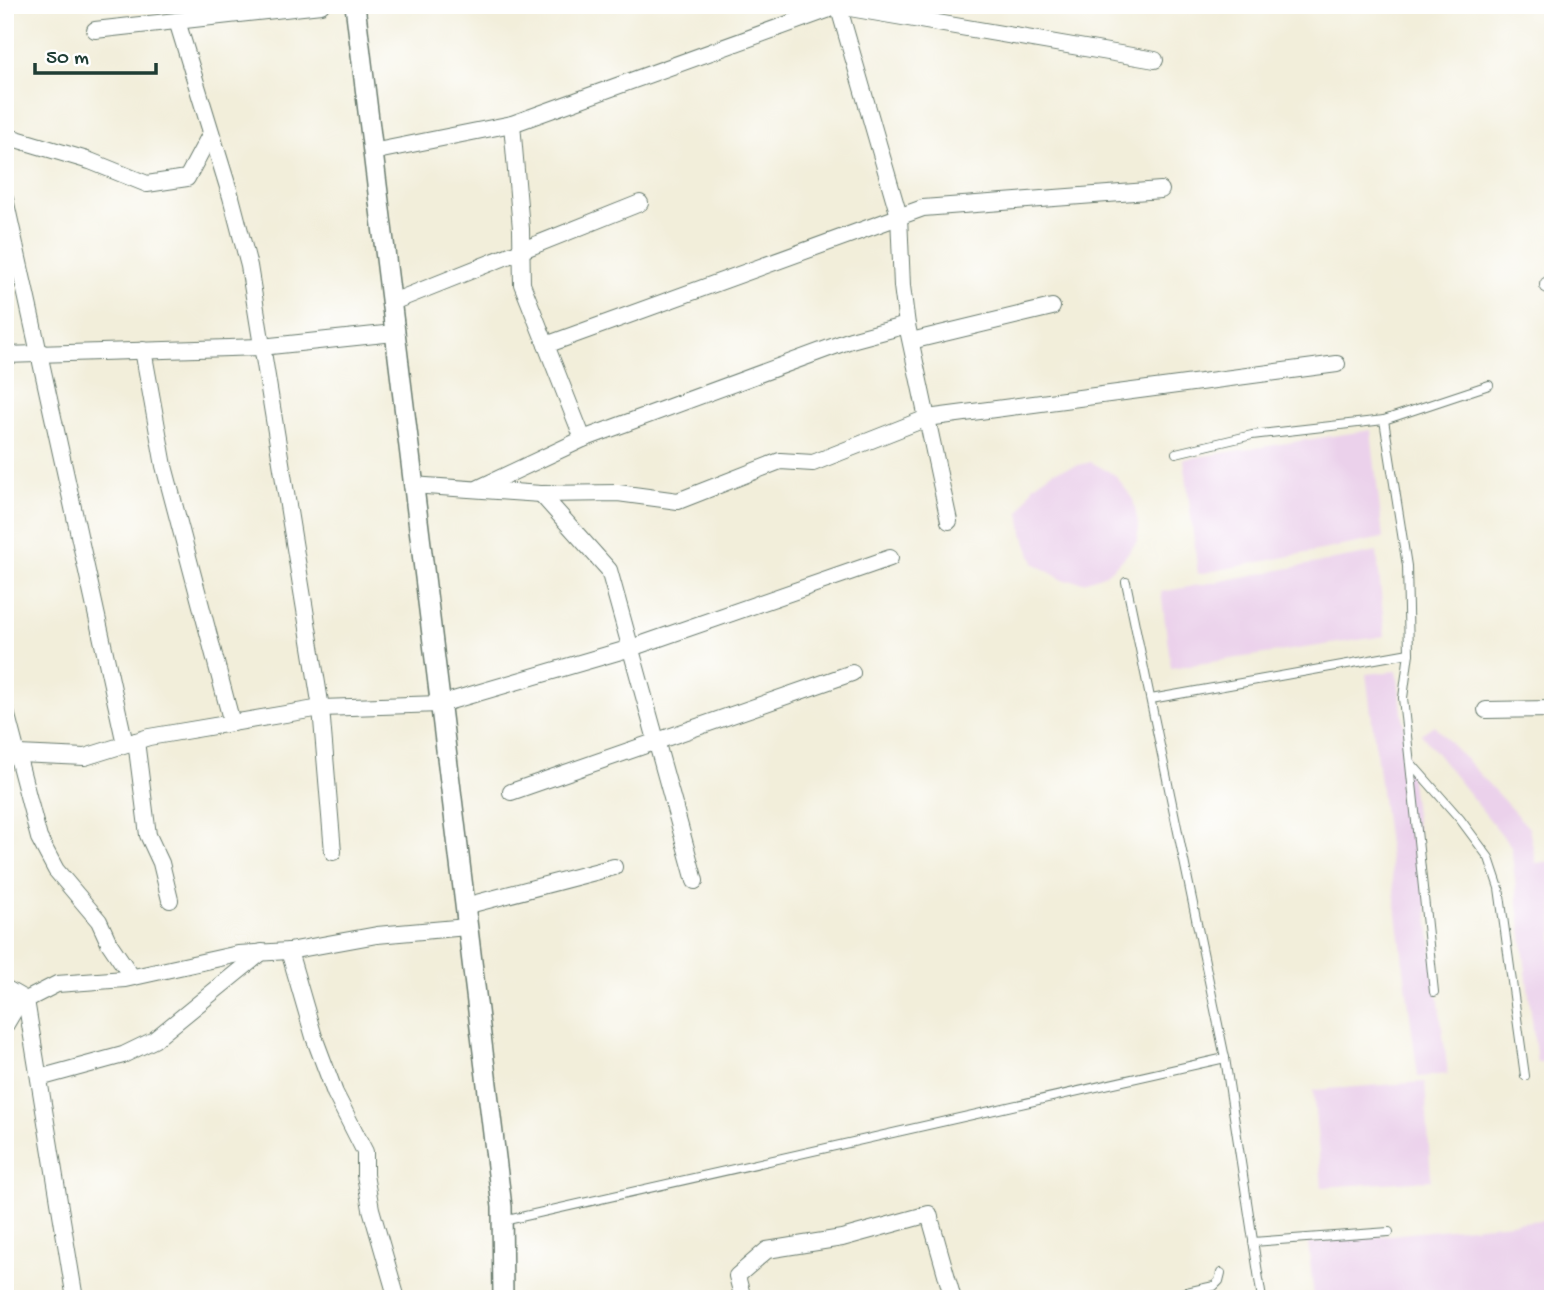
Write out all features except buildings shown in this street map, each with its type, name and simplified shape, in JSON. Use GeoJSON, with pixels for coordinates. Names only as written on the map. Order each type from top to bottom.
{"type":"FeatureCollection","features":[{"type":"Feature","properties":{"kind":"street"},"geometry":{"type":"LineString","coordinates":[[95,30],[321,5]]}},
{"type":"Feature","properties":{"kind":"street"},"geometry":{"type":"LineString","coordinates":[[355,5],[503,1221],[503,1299]]}},
{"type":"Feature","properties":{"kind":"street"},"geometry":{"type":"LineString","coordinates":[[372,152],[512,124],[838,6],[1155,60]]}},
{"type":"Feature","properties":{"kind":"street"},"geometry":{"type":"LineString","coordinates":[[838,6],[899,216],[902,286],[909,333],[949,521]]}},
{"type":"Feature","properties":{"kind":"street"},"geometry":{"type":"LineString","coordinates":[[177,21],[231,197],[249,266],[321,708],[333,852]]}},
{"type":"Feature","properties":{"kind":"street"},"geometry":{"type":"LineString","coordinates":[[512,124],[522,250],[522,284],[583,439]]}},
{"type":"Feature","properties":{"kind":"street"},"geometry":{"type":"LineString","coordinates":[[5,141],[16,139],[90,161],[147,184],[187,178],[211,133]]}},
{"type":"Feature","properties":{"kind":"street"},"geometry":{"type":"LineString","coordinates":[[546,345],[923,208],[1161,190]]}},
{"type":"Feature","properties":{"kind":"street"},"geometry":{"type":"LineString","coordinates":[[5,199],[131,742],[148,835],[161,863],[170,900]]}},
{"type":"Feature","properties":{"kind":"street"},"geometry":{"type":"LineString","coordinates":[[390,303],[640,202]]}},
{"type":"Feature","properties":{"kind":"street"},"geometry":{"type":"LineString","coordinates":[[477,489],[583,439],[851,340],[909,333],[1052,307]]}},
{"type":"Feature","properties":{"kind":"street"},"geometry":{"type":"LineString","coordinates":[[5,355],[261,347],[394,333]]}},
{"type":"Feature","properties":{"kind":"street"},"geometry":{"type":"LineString","coordinates":[[143,350],[164,466],[232,723]]}},
{"type":"Feature","properties":{"kind":"street"},"geometry":{"type":"LineString","coordinates":[[412,485],[541,494],[618,494],[678,501],[780,461],[813,463],[927,418],[1337,364]]}},
{"type":"Feature","properties":{"kind":"street"},"geometry":{"type":"LineString","coordinates":[[541,494],[609,570],[695,881]]}},
{"type":"Feature","properties":{"kind":"street"},"geometry":{"type":"LineString","coordinates":[[12,756],[85,757],[131,742],[321,708],[440,704],[631,648],[890,558]]}},
{"type":"Feature","properties":{"kind":"street"},"geometry":{"type":"LineString","coordinates":[[511,792],[852,673]]}},
{"type":"Feature","properties":{"kind":"street"},"geometry":{"type":"LineString","coordinates":[[5,708],[12,756],[39,838],[56,870],[99,921],[132,977]]}},
{"type":"Feature","properties":{"kind":"street"},"geometry":{"type":"LineString","coordinates":[[1486,710],[1553,709]]}},
{"type":"Feature","properties":{"kind":"street"},"geometry":{"type":"LineString","coordinates":[[465,906],[614,867]]}},
{"type":"Feature","properties":{"kind":"street"},"geometry":{"type":"LineString","coordinates":[[5,1026],[18,1004],[57,984],[132,977],[237,954],[289,951],[377,935],[467,927]]}},
{"type":"Feature","properties":{"kind":"street"},"geometry":{"type":"LineString","coordinates":[[289,951],[314,1037],[335,1093],[365,1152],[365,1175],[371,1209],[397,1299]]}},
{"type":"Feature","properties":{"kind":"street"},"geometry":{"type":"LineString","coordinates":[[39,1078],[122,1055],[154,1040],[262,952]]}},
{"type":"Feature","properties":{"kind":"street"},"geometry":{"type":"LineString","coordinates":[[5,988],[26,1000]]}},
{"type":"Feature","properties":{"kind":"street"},"geometry":{"type":"LineString","coordinates":[[26,1000],[75,1299]]}},
{"type":"Feature","properties":{"kind":"street"},"geometry":{"type":"LineString","coordinates":[[743,1299],[737,1276],[767,1250],[842,1238],[929,1214],[953,1299]]}},
{"type":"Feature","properties":{"kind":"lane"},"geometry":{"type":"LineString","coordinates":[[1176,453],[1252,435],[1384,420],[1489,385]]}},
{"type":"Feature","properties":{"kind":"lane"},"geometry":{"type":"LineString","coordinates":[[1384,420],[1407,566],[1409,653],[1403,698],[1434,992]]}},
{"type":"Feature","properties":{"kind":"lane"},"geometry":{"type":"LineString","coordinates":[[1126,582],[1225,1058],[1262,1299]]}},
{"type":"Feature","properties":{"kind":"lane"},"geometry":{"type":"LineString","coordinates":[[1151,699],[1409,653]]}},
{"type":"Feature","properties":{"kind":"lane"},"geometry":{"type":"LineString","coordinates":[[1410,762],[1460,818],[1489,858],[1500,888],[1525,1076]]}},
{"type":"Feature","properties":{"kind":"lane"},"geometry":{"type":"LineString","coordinates":[[503,1221],[1225,1058]]}},
{"type":"Feature","properties":{"kind":"lane"},"geometry":{"type":"LineString","coordinates":[[1253,1242],[1389,1232]]}},
{"type":"Feature","properties":{"kind":"lane"},"geometry":{"type":"LineString","coordinates":[[1156,1299],[1214,1286],[1221,1273]]}},
{"type":"Feature","properties":{"kind":"shaded area"},"geometry":{"type":"Polygon","coordinates":[[[1371,430],[1383,538],[1198,574],[1184,459],[1371,430]]]}},
{"type":"Feature","properties":{"kind":"shaded area"},"geometry":{"type":"Polygon","coordinates":[[[1091,462],[1115,475],[1133,499],[1139,529],[1136,543],[1106,574],[1084,582],[1063,580],[1034,563],[1023,533],[1020,512],[1034,485],[1054,471],[1091,462]]]}},
{"type":"Feature","properties":{"kind":"shaded area"},"geometry":{"type":"Polygon","coordinates":[[[1377,552],[1385,636],[1171,668],[1161,592],[1377,552]]]}},
{"type":"Feature","properties":{"kind":"shaded area"},"geometry":{"type":"Polygon","coordinates":[[[1397,671],[1448,1074],[1418,1077],[1366,674],[1397,671]]]}},
{"type":"Feature","properties":{"kind":"shaded area"},"geometry":{"type":"Polygon","coordinates":[[[1434,725],[1529,828],[1536,863],[1553,861],[1553,1062],[1537,1062],[1511,846],[1421,734],[1434,725]]]}},
{"type":"Feature","properties":{"kind":"shaded area"},"geometry":{"type":"Polygon","coordinates":[[[1425,1082],[1431,1180],[1322,1187],[1313,1090],[1425,1082]]]}},
{"type":"Feature","properties":{"kind":"shaded area"},"geometry":{"type":"Polygon","coordinates":[[[1553,1219],[1553,1299],[1314,1299],[1308,1243],[1553,1219]]]}}]}
